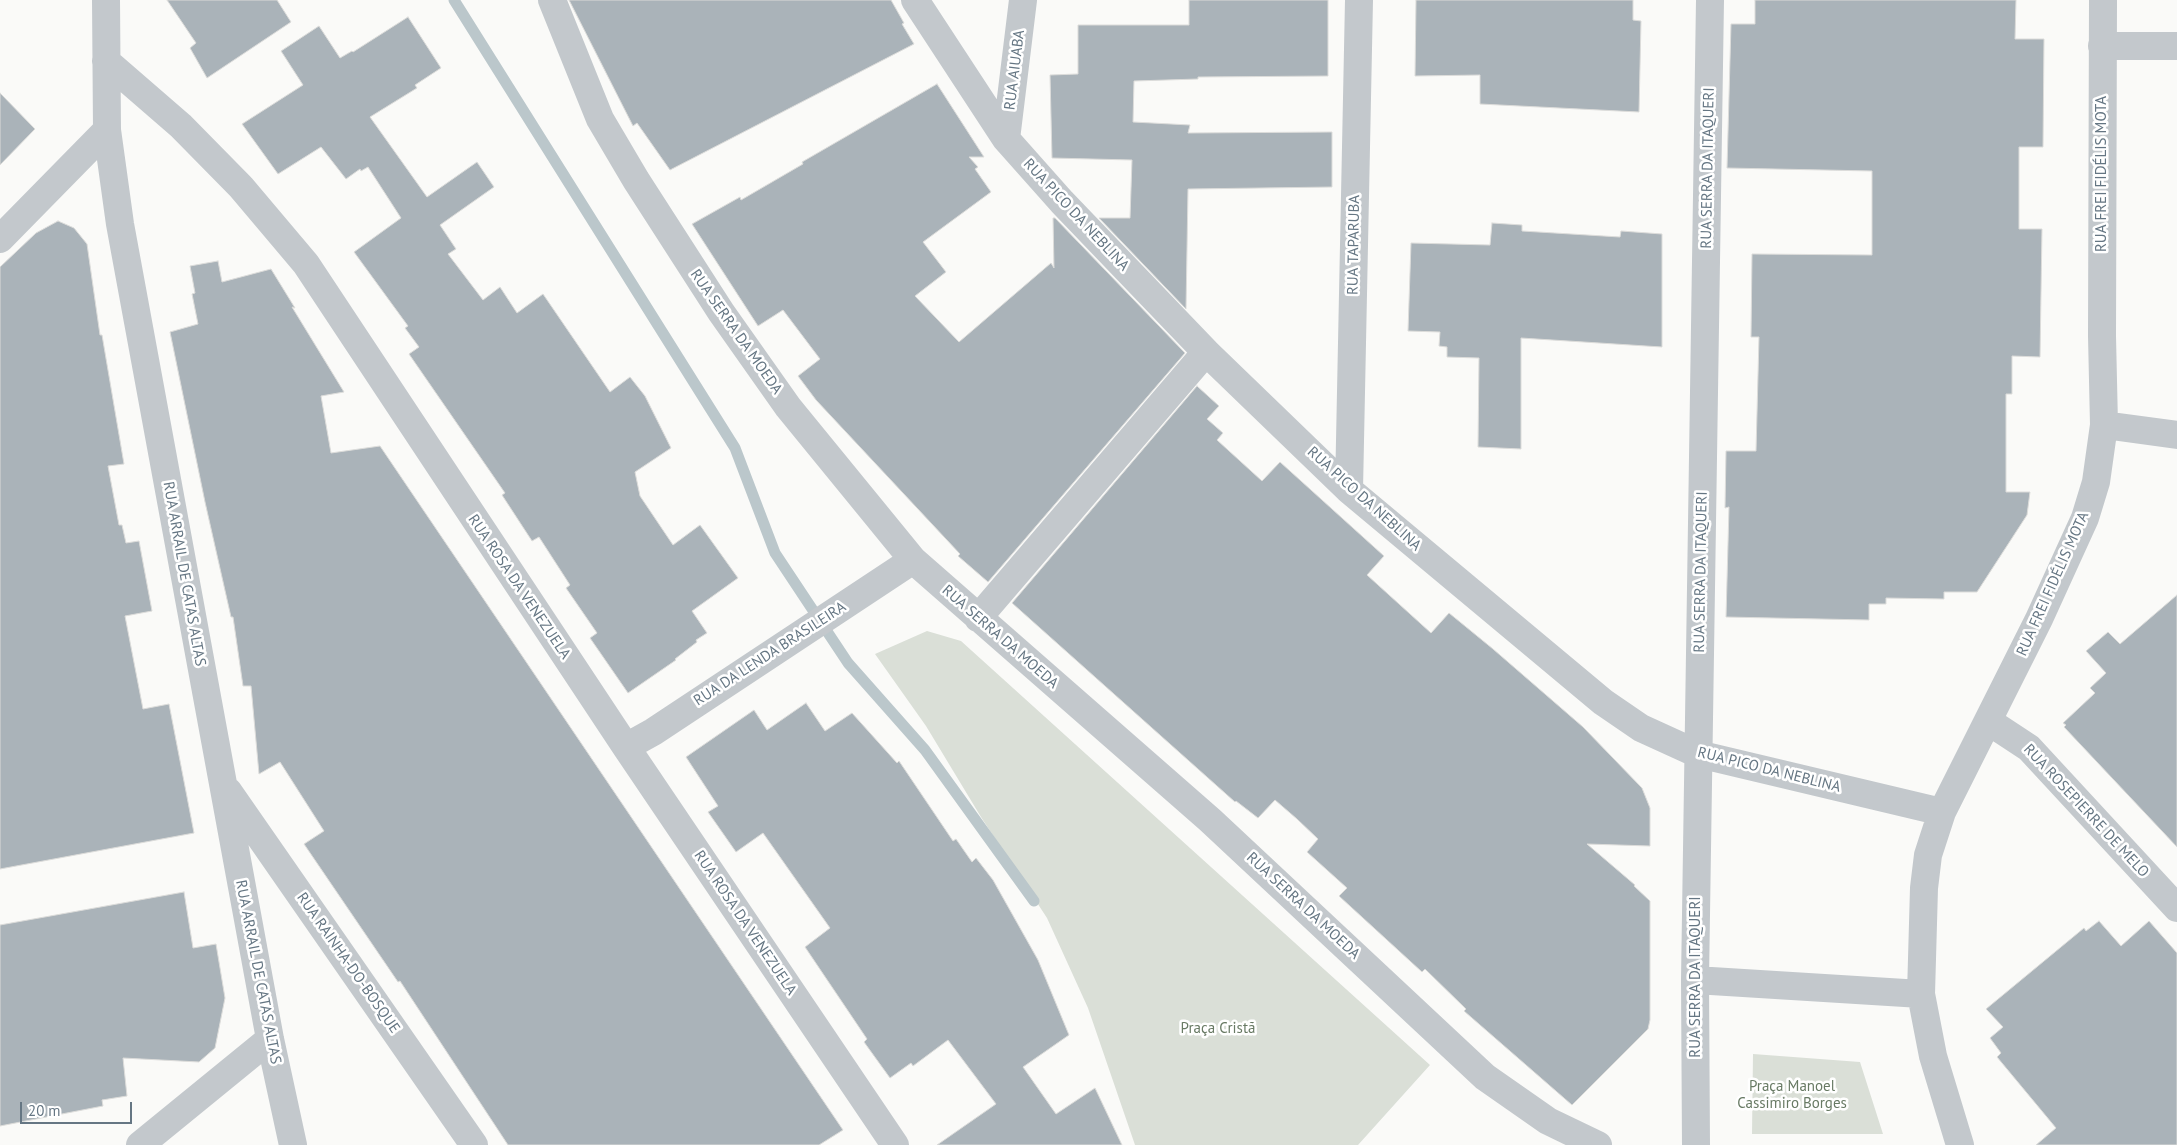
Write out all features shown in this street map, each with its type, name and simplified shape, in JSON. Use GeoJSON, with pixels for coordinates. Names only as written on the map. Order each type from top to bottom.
{"type":"FeatureCollection","features":[{"type":"Feature","properties":{"kind":"street","name":"RUA ARRAIL DE CATAS ALTAS"},"geometry":{"type":"LineString","coordinates":[[106,0],[107,130],[120,224],[270,1039],[293,1145]]}},
{"type":"Feature","properties":{"kind":"street","name":"RUA SERRA DA MOEDA"},"geometry":{"type":"LineString","coordinates":[[552,0],[600,120],[699,279],[788,407],[913,560],[1210,820],[1485,1077],[1548,1121],[1598,1145]]}},
{"type":"Feature","properties":{"kind":"street","name":"RUA PICO DA NEBLINA"},"geometry":{"type":"LineString","coordinates":[[915,0],[1006,139],[1062,202],[1206,352],[1349,490],[1603,702],[1641,728],[1698,754],[1942,812]]}},
{"type":"Feature","properties":{"kind":"street","name":"RUA AIUABA"},"geometry":{"type":"LineString","coordinates":[[1006,139],[1023,0]]}},
{"type":"Feature","properties":{"kind":"street","name":"RUA TAPARUBA"},"geometry":{"type":"LineString","coordinates":[[1349,490],[1359,0]]}},
{"type":"Feature","properties":{"kind":"street","name":"RUA SERRA DA ITAQUERI"},"geometry":{"type":"LineString","coordinates":[[1696,1145],[1695,980],[1710,0]]}},
{"type":"Feature","properties":{"kind":"street","name":"RUA FREI FIDÉLIS MOTA"},"geometry":{"type":"LineString","coordinates":[[1960,1145],[1933,1056],[1921,994],[1924,888],[1928,855],[1942,812],[2038,619],[2085,518],[2096,482],[2104,425],[2102,0]]}},
{"type":"Feature","properties":{"kind":"street"},"geometry":{"type":"LineString","coordinates":[[2102,46],[2177,46]]}},
{"type":"Feature","properties":{"kind":"street","name":"RUA ROSA DA VENEZUELA"},"geometry":{"type":"LineString","coordinates":[[106,61],[181,126],[241,187],[306,264],[626,747],[895,1145]]}},
{"type":"Feature","properties":{"kind":"street"},"geometry":{"type":"LineString","coordinates":[[0,239],[107,130]]}},
{"type":"Feature","properties":{"kind":"street"},"geometry":{"type":"LineString","coordinates":[[978,618],[1206,352]]}},
{"type":"Feature","properties":{"kind":"street"},"geometry":{"type":"LineString","coordinates":[[2104,425],[2177,435]]}},
{"type":"Feature","properties":{"kind":"street","name":"RUA DA LENDA BRASILEIRA"},"geometry":{"type":"LineString","coordinates":[[626,747],[653,732],[913,560]]}},
{"type":"Feature","properties":{"kind":"street","name":"RUA ROSEPIERRE DE MELO"},"geometry":{"type":"LineString","coordinates":[[1988,721],[2030,748],[2177,908]]}},
{"type":"Feature","properties":{"kind":"street","name":"RUA RAINHA-DO-BOSQUE"},"geometry":{"type":"LineString","coordinates":[[222,783],[474,1145]]}},
{"type":"Feature","properties":{"kind":"street"},"geometry":{"type":"LineString","coordinates":[[1695,980],[1921,994]]}},
{"type":"Feature","properties":{"kind":"street"},"geometry":{"type":"LineString","coordinates":[[140,1145],[270,1039]]}},
{"type":"Feature","properties":{"kind":"green space","name":"Praça Cristã"},"geometry":{"type":"Polygon","coordinates":[[[927,631],[961,641],[1430,1065],[1358,1145],[1135,1145],[1088,1008],[1047,918],[981,817],[926,726],[875,654],[927,631]]]}},
{"type":"Feature","properties":{"kind":"green space","name":"Praça Manoel Cassimiro Borges"},"geometry":{"type":"Polygon","coordinates":[[[1753,1054],[1860,1062],[1883,1134],[1752,1134],[1753,1054]]]}},
{"type":"Feature","properties":{"kind":"building"},"geometry":{"type":"Polygon","coordinates":[[[167,0],[277,0],[291,22],[207,78],[190,48],[196,43],[167,0]]]}},
{"type":"Feature","properties":{"kind":"building"},"geometry":{"type":"Polygon","coordinates":[[[569,0],[891,0],[914,44],[670,170],[637,123],[633,126],[569,0]]]}},
{"type":"Feature","properties":{"kind":"building"},"geometry":{"type":"Polygon","coordinates":[[[1189,0],[1328,0],[1328,76],[1198,77],[1198,79],[1134,81],[1133,122],[1190,125],[1188,133],[1332,132],[1332,187],[1188,189],[1186,309],[1099,218],[1130,218],[1132,160],[1052,158],[1050,75],[1078,74],[1078,25],[1189,25],[1189,0]]]}},
{"type":"Feature","properties":{"kind":"building"},"geometry":{"type":"Polygon","coordinates":[[[1416,0],[1633,0],[1633,20],[1641,21],[1639,112],[1480,104],[1480,75],[1415,76],[1416,0]]]}},
{"type":"Feature","properties":{"kind":"building"},"geometry":{"type":"Polygon","coordinates":[[[1755,0],[2016,0],[2015,39],[2044,39],[2043,147],[2019,147],[2019,229],[2042,229],[2040,357],[2012,356],[2012,394],[2006,394],[2006,492],[2030,492],[2027,515],[1977,592],[1944,592],[1944,599],[1886,598],[1886,604],[1869,604],[1869,620],[1726,617],[1729,507],[1725,508],[1726,451],[1756,451],[1759,337],[1751,337],[1752,254],[1872,255],[1872,171],[1727,168],[1731,24],[1755,24],[1755,0]]]}},
{"type":"Feature","properties":{"kind":"building"},"geometry":{"type":"Polygon","coordinates":[[[408,17],[441,68],[415,85],[417,88],[370,117],[427,197],[477,162],[494,187],[440,225],[456,249],[448,254],[483,300],[500,287],[517,313],[543,294],[610,392],[630,377],[645,396],[671,448],[635,472],[640,496],[673,545],[700,525],[738,578],[692,611],[707,633],[696,640],[697,642],[676,660],[628,693],[590,638],[597,633],[566,588],[570,585],[539,537],[532,541],[502,495],[505,493],[409,354],[419,347],[405,328],[408,326],[354,252],[401,218],[368,167],[361,171],[360,169],[346,179],[321,147],[278,174],[242,124],[303,85],[281,51],[319,26],[340,58],[353,52],[408,17]]]}},
{"type":"Feature","properties":{"kind":"building"},"geometry":{"type":"Polygon","coordinates":[[[937,84],[984,157],[969,157],[978,167],[975,169],[991,192],[923,242],[946,272],[915,296],[959,342],[1051,263],[1054,268],[1053,218],[1055,218],[1185,353],[988,582],[958,556],[960,554],[816,400],[798,376],[820,359],[783,310],[758,326],[692,224],[740,197],[741,200],[803,164],[802,162],[937,84]]]}},
{"type":"Feature","properties":{"kind":"building"},"geometry":{"type":"Polygon","coordinates":[[[0,93],[35,129],[0,165],[0,93]]]}},
{"type":"Feature","properties":{"kind":"building"},"geometry":{"type":"Polygon","coordinates":[[[58,221],[74,228],[87,244],[100,335],[102,335],[124,464],[108,466],[119,525],[122,525],[126,543],[139,541],[152,611],[125,616],[143,709],[169,704],[194,833],[0,869],[0,267],[36,233],[58,221]]]}},
{"type":"Feature","properties":{"kind":"building"},"geometry":{"type":"Polygon","coordinates":[[[1492,223],[1522,225],[1522,231],[1620,237],[1621,231],[1662,234],[1662,347],[1521,338],[1521,449],[1478,447],[1479,358],[1447,357],[1447,347],[1439,346],[1440,332],[1408,331],[1411,243],[1490,245],[1492,223]]]}},
{"type":"Feature","properties":{"kind":"building"},"geometry":{"type":"Polygon","coordinates":[[[218,261],[222,282],[271,269],[344,392],[321,396],[331,453],[380,446],[843,1130],[819,1145],[508,1145],[400,981],[398,982],[304,844],[324,831],[280,762],[259,774],[251,686],[243,686],[233,617],[231,617],[205,502],[170,332],[198,324],[192,294],[195,293],[190,266],[218,261]]]}},
{"type":"Feature","properties":{"kind":"building"},"geometry":{"type":"Polygon","coordinates":[[[1197,386],[1219,406],[1207,419],[1223,433],[1217,440],[1262,481],[1280,462],[1384,556],[1367,575],[1431,633],[1449,613],[1583,727],[1642,788],[1650,808],[1650,846],[1587,844],[1635,885],[1650,901],[1650,1020],[1648,1029],[1572,1105],[1464,1011],[1466,1009],[1425,969],[1422,972],[1339,896],[1347,888],[1307,852],[1318,839],[1297,819],[1275,800],[1258,818],[1235,802],[1012,603],[1197,386]]]}},
{"type":"Feature","properties":{"kind":"building"},"geometry":{"type":"Polygon","coordinates":[[[2177,595],[2177,847],[2064,727],[2066,725],[2063,723],[2095,693],[2090,688],[2106,673],[2086,651],[2108,632],[2120,644],[2177,595]]]}},
{"type":"Feature","properties":{"kind":"building"},"geometry":{"type":"Polygon","coordinates":[[[806,703],[825,731],[852,713],[897,763],[899,761],[953,841],[956,839],[972,862],[976,858],[993,880],[1038,960],[1069,1035],[1023,1067],[1056,1114],[1095,1088],[1122,1145],[937,1145],[996,1104],[948,1040],[913,1066],[911,1063],[890,1078],[864,1042],[867,1039],[805,947],[830,928],[763,833],[736,852],[708,812],[718,806],[686,757],[754,710],[767,730],[806,703]]]}},
{"type":"Feature","properties":{"kind":"building"},"geometry":{"type":"Polygon","coordinates":[[[184,892],[193,948],[216,944],[225,998],[215,1048],[199,1062],[123,1058],[127,1096],[102,1100],[103,1106],[0,1126],[0,925],[184,892]]]}},
{"type":"Feature","properties":{"kind":"building"},"geometry":{"type":"Polygon","coordinates":[[[2099,921],[2121,946],[2149,921],[2177,953],[2177,1145],[2036,1145],[2056,1128],[1997,1057],[2001,1053],[1990,1038],[2003,1027],[1986,1009],[2084,928],[2086,931],[2099,921]]]}},
{"type":"Feature","properties":{"kind":"waterway"},"geometry":{"type":"LineString","coordinates":[[454,0],[735,448],[775,553],[848,663],[925,750],[1034,901]]}}]}
